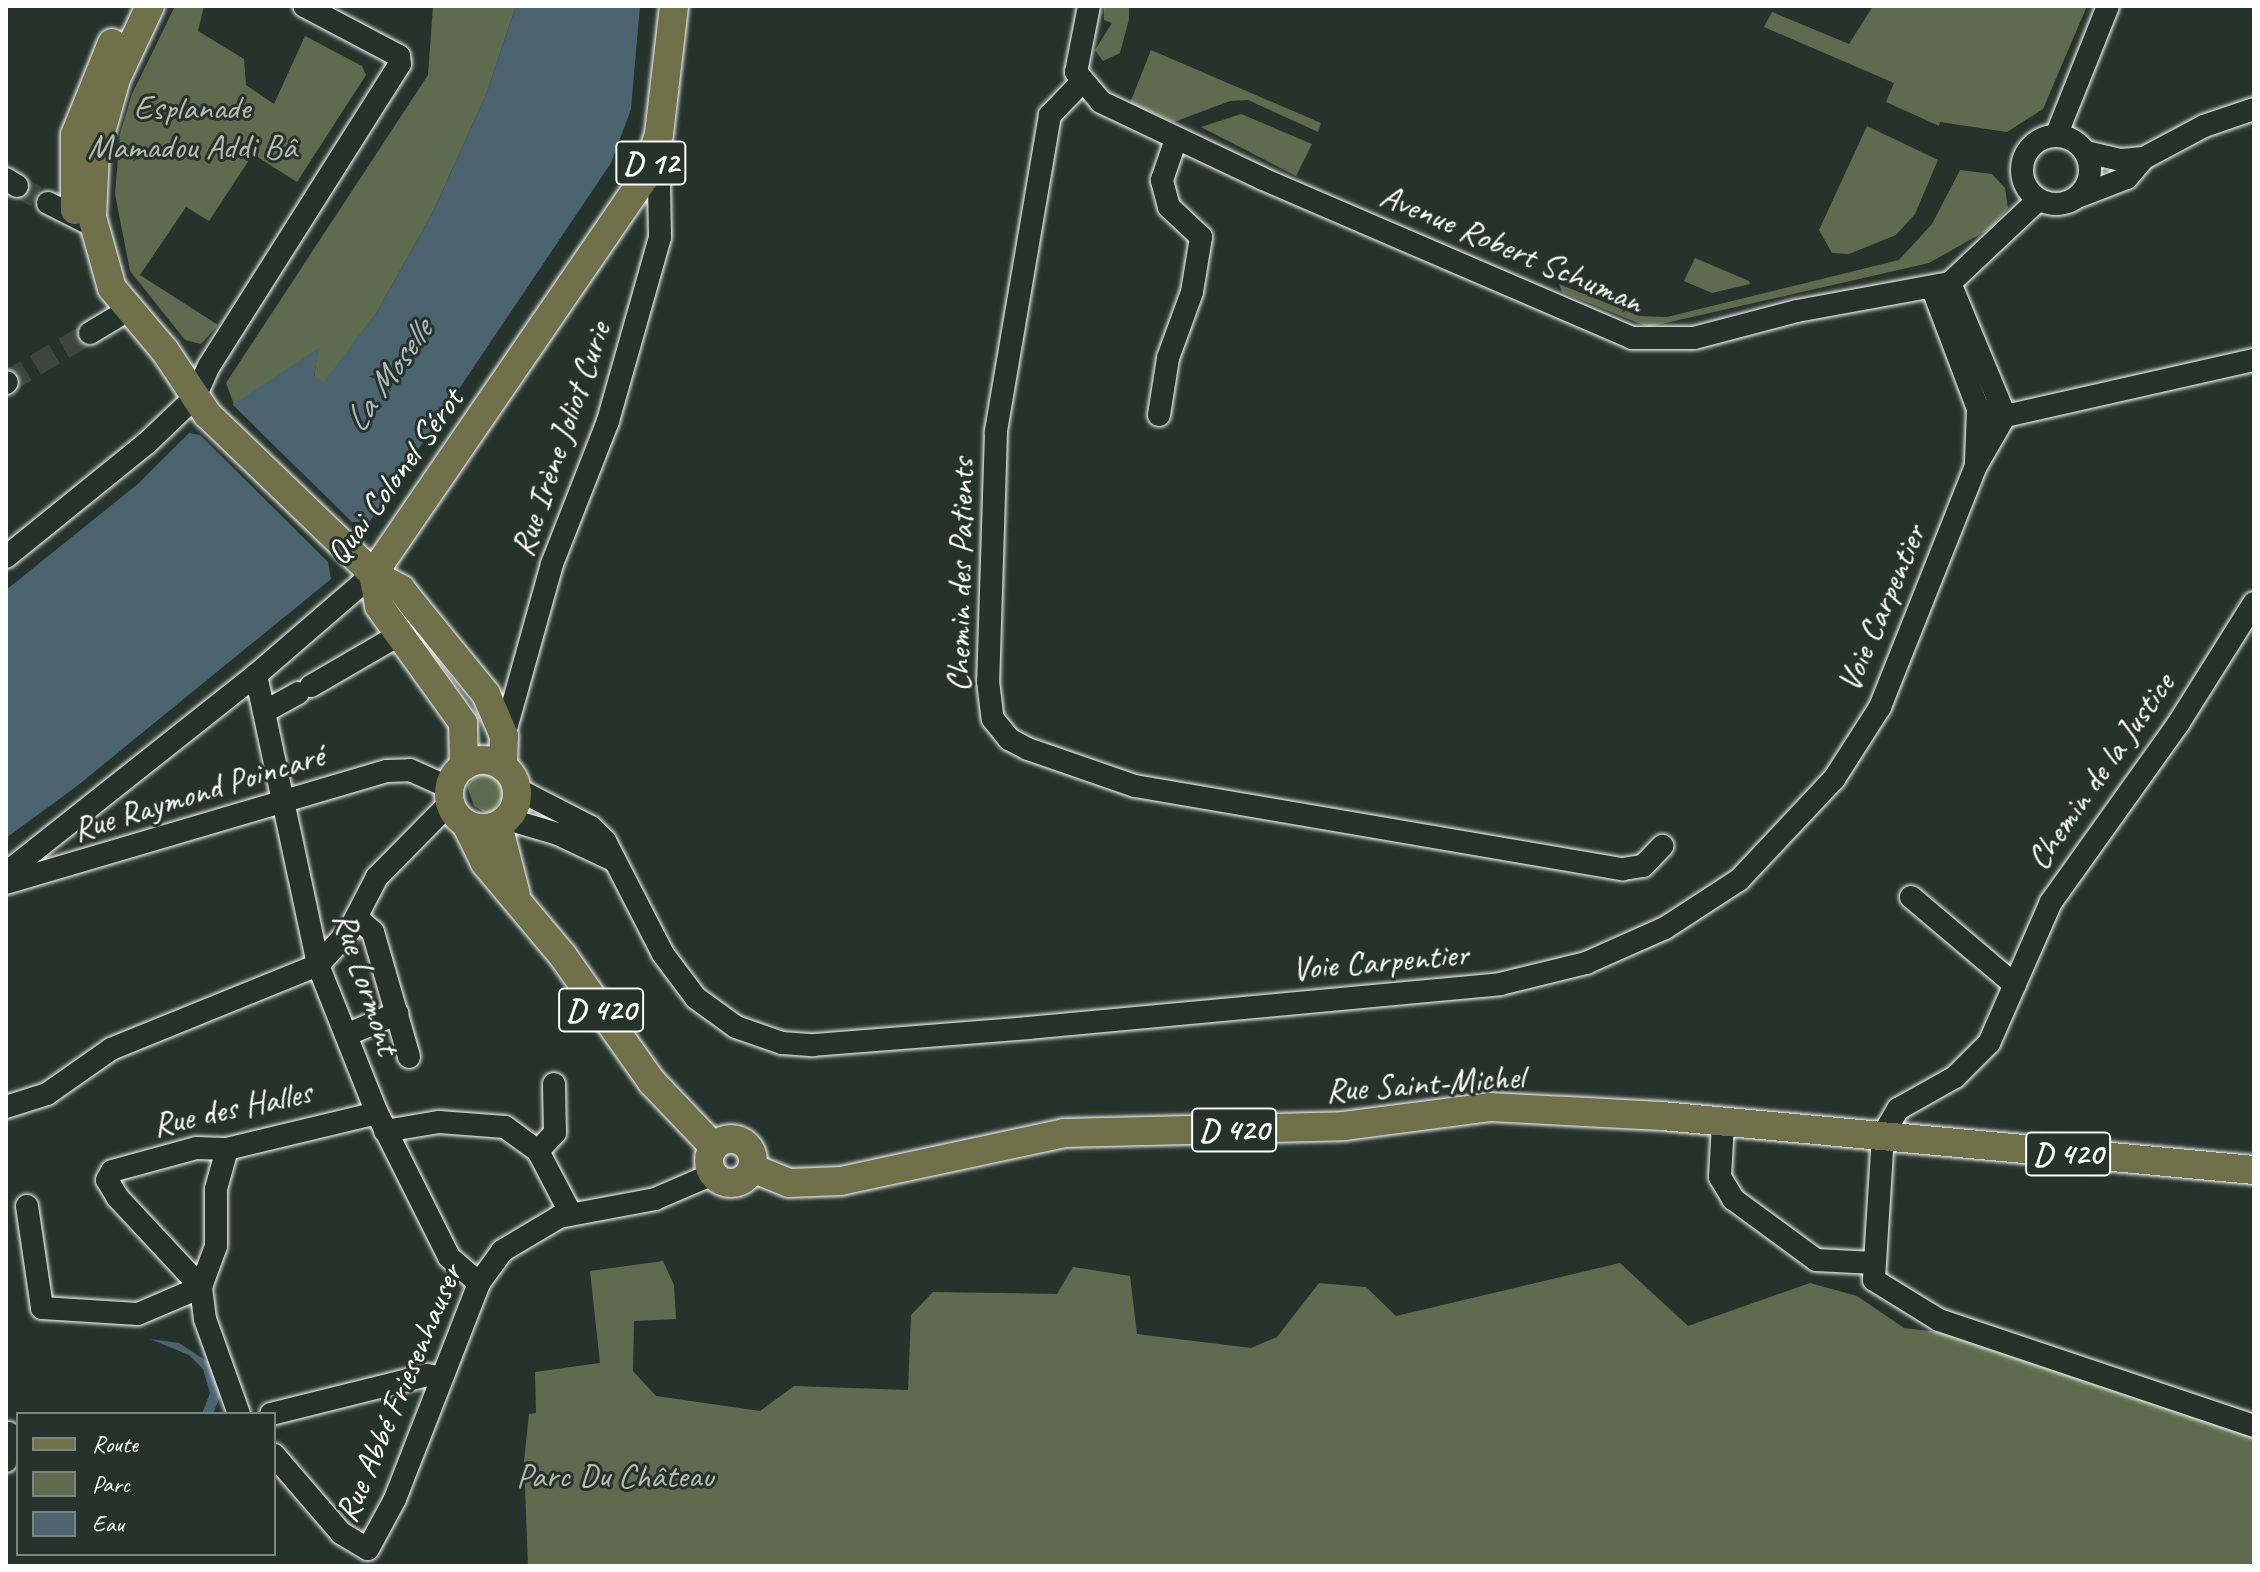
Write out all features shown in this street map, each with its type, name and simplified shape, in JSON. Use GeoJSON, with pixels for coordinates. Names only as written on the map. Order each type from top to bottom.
{"type":"FeatureCollection","features":[{"type":"Feature","properties":{"kind":"main road"},"geometry":{"type":"LineString","coordinates":[[129,6],[75,135],[87,277],[117,317],[201,405],[349,552],[373,574],[401,589],[486,694],[504,736],[510,778],[503,822],[453,799],[484,760],[510,778]]}},
{"type":"Feature","properties":{"kind":"main road"},"geometry":{"type":"LineString","coordinates":[[150,6],[116,79],[97,139],[84,222],[112,288],[165,351],[201,405]]}},
{"type":"Feature","properties":{"kind":"main road","name":"Quai Colonel Sérot"},"geometry":{"type":"LineString","coordinates":[[373,574],[566,299],[651,163],[664,103],[674,6]]}},
{"type":"Feature","properties":{"kind":"main road","name":"D 420"},"geometry":{"type":"LineString","coordinates":[[373,574],[379,606],[463,723],[453,799],[485,863],[516,895],[652,1082],[714,1160]]}},
{"type":"Feature","properties":{"kind":"main road","name":"D 420"},"geometry":{"type":"LineString","coordinates":[[503,822],[516,895]]}},
{"type":"Feature","properties":{"kind":"main road","name":"Rue Saint-Michel"},"geometry":{"type":"LineString","coordinates":[[714,1160],[732,1138],[741,1141],[752,1153],[752,1168],[789,1183],[841,1181],[1064,1133],[1344,1126],[1490,1107],[1883,1135],[2254,1170]]}},
{"type":"Feature","properties":{"kind":"street"},"geometry":{"type":"LineString","coordinates":[[6,557],[147,443],[201,405],[209,366],[400,64],[399,56],[304,6]]}},
{"type":"Feature","properties":{"kind":"street"},"geometry":{"type":"LineString","coordinates":[[1081,83],[1077,53],[1089,6]]}},
{"type":"Feature","properties":{"kind":"street"},"geometry":{"type":"LineString","coordinates":[[2056,136],[2108,6]]}},
{"type":"Feature","properties":{"kind":"street","name":"Avenue Robert Schuman"},"geometry":{"type":"LineString","coordinates":[[1081,83],[1101,102],[1176,139],[1632,338],[1694,338],[1797,311],[1941,285]]}},
{"type":"Feature","properties":{"kind":"street","name":"Chemin des Patients"},"geometry":{"type":"LineString","coordinates":[[1081,83],[1050,115],[996,432],[988,681],[993,719],[1009,739],[1028,749],[1135,786],[1623,869],[1643,866],[1662,846]]}},
{"type":"Feature","properties":{"kind":"street"},"geometry":{"type":"LineString","coordinates":[[2144,158],[2121,160],[2086,152],[2056,136],[2036,142],[2024,159],[2024,182],[2038,200],[2064,204],[2127,178],[2144,158],[2204,126],[2254,109]]}},
{"type":"Feature","properties":{"kind":"street"},"geometry":{"type":"LineString","coordinates":[[1159,415],[1168,358],[1192,292],[1201,237],[1169,207],[1162,180],[1176,139]]}},
{"type":"Feature","properties":{"kind":"street"},"geometry":{"type":"LineString","coordinates":[[2080,196],[2089,183],[2086,152]]}},
{"type":"Feature","properties":{"kind":"street","name":"Rue Irène Joliot Curie"},"geometry":{"type":"LineString","coordinates":[[504,736],[552,564],[608,421],[660,237],[659,184],[651,163]]}},
{"type":"Feature","properties":{"kind":"street"},"geometry":{"type":"LineString","coordinates":[[2005,416],[1941,285],[2038,200]]}},
{"type":"Feature","properties":{"kind":"street"},"geometry":{"type":"LineString","coordinates":[[48,203],[84,222]]}},
{"type":"Feature","properties":{"kind":"street","name":"Voie Carpentier"},"geometry":{"type":"LineString","coordinates":[[1941,285],[1978,409],[1976,466]]}},
{"type":"Feature","properties":{"kind":"street"},"geometry":{"type":"LineString","coordinates":[[90,333],[117,317]]}},
{"type":"Feature","properties":{"kind":"street"},"geometry":{"type":"LineString","coordinates":[[1978,409],[2005,416],[2254,360]]}},
{"type":"Feature","properties":{"kind":"street","name":"Voie Carpentier"},"geometry":{"type":"LineString","coordinates":[[510,778],[591,827],[613,860],[678,978],[714,1013],[763,1038],[813,1045],[1028,1028],[1514,981],[1586,963],[1665,928],[1739,880],[1834,779],[1880,707],[1976,466],[2005,416]]}},
{"type":"Feature","properties":{"kind":"street","name":"Quai Colonel Sérot"},"geometry":{"type":"LineString","coordinates":[[6,873],[256,675],[373,574]]}},
{"type":"Feature","properties":{"kind":"street","name":"Chemin de la Justice"},"geometry":{"type":"LineString","coordinates":[[1883,1135],[1898,1109],[1955,1077],[1989,1043],[2051,902],[2178,724],[2254,603]]}},
{"type":"Feature","properties":{"kind":"street"},"geometry":{"type":"LineString","coordinates":[[264,712],[399,635]]}},
{"type":"Feature","properties":{"kind":"street","name":"Rue Lormont"},"geometry":{"type":"LineString","coordinates":[[256,675],[318,965],[381,1122],[449,1257],[479,1283]]}},
{"type":"Feature","properties":{"kind":"street","name":"Rue Raymond Poincaré"},"geometry":{"type":"LineString","coordinates":[[6,883],[387,771],[410,770],[453,799]]}},
{"type":"Feature","properties":{"kind":"street"},"geometry":{"type":"LineString","coordinates":[[6,1107],[47,1094],[68,1075],[111,1049],[318,965],[357,918],[377,877],[453,799]]}},
{"type":"Feature","properties":{"kind":"street"},"geometry":{"type":"LineString","coordinates":[[503,822],[558,834],[613,860]]}},
{"type":"Feature","properties":{"kind":"street"},"geometry":{"type":"LineString","coordinates":[[1911,897],[2015,985]]}},
{"type":"Feature","properties":{"kind":"street"},"geometry":{"type":"LineString","coordinates":[[357,918],[373,932],[409,1057]]}},
{"type":"Feature","properties":{"kind":"street"},"geometry":{"type":"LineString","coordinates":[[346,1035],[398,1013]]}},
{"type":"Feature","properties":{"kind":"street"},"geometry":{"type":"LineString","coordinates":[[554,1084],[555,1133],[538,1151],[571,1214]]}},
{"type":"Feature","properties":{"kind":"street","name":"Rue des Halles"},"geometry":{"type":"LineString","coordinates":[[201,1287],[118,1198],[107,1180],[112,1171],[196,1148],[227,1149],[381,1122],[490,1123],[505,1127],[538,1151]]}},
{"type":"Feature","properties":{"kind":"street"},"geometry":{"type":"LineString","coordinates":[[1723,1123],[1720,1177],[1733,1199],[1816,1260],[1874,1263]]}},
{"type":"Feature","properties":{"kind":"street"},"geometry":{"type":"LineString","coordinates":[[1883,1135],[1874,1280],[1939,1320],[2254,1426]]}},
{"type":"Feature","properties":{"kind":"street"},"geometry":{"type":"LineString","coordinates":[[227,1149],[216,1189],[219,1224],[201,1287],[205,1319],[238,1412]]}},
{"type":"Feature","properties":{"kind":"street","name":"Rue Abbé Friesenhauser"},"geometry":{"type":"LineString","coordinates":[[370,1558],[479,1283],[522,1235],[571,1214],[655,1199],[714,1160]]}},
{"type":"Feature","properties":{"kind":"street"},"geometry":{"type":"LineString","coordinates":[[27,1206],[42,1308],[138,1314],[201,1287]]}},
{"type":"Feature","properties":{"kind":"street"},"geometry":{"type":"LineString","coordinates":[[276,1413],[427,1375],[442,1378]]}},
{"type":"Feature","properties":{"kind":"street"},"geometry":{"type":"LineString","coordinates":[[6,1461],[11,1433]]}},
{"type":"Feature","properties":{"kind":"street"},"geometry":{"type":"LineString","coordinates":[[276,1457],[341,1533],[370,1558]]}},
{"type":"Feature","properties":{"kind":"green space","name":"Esplanade Mamadou Addi Bâ"},"geometry":{"type":"Polygon","coordinates":[[[175,6],[204,6],[198,31],[244,59],[246,85],[274,104],[305,36],[362,66],[366,75],[297,182],[253,154],[209,221],[186,207],[140,275],[218,325],[201,344],[185,340],[130,271],[115,194],[120,134],[132,94],[175,6]]]}},
{"type":"Feature","properties":{"kind":"green space"},"geometry":{"type":"Polygon","coordinates":[[[433,6],[516,6],[486,95],[432,214],[377,312],[324,383],[314,378],[318,349],[235,407],[226,383],[428,75],[433,6]]]}},
{"type":"Feature","properties":{"kind":"green space"},"geometry":{"type":"Polygon","coordinates":[[[1104,6],[1129,6],[1129,19],[1120,53],[1103,61],[1095,50],[1112,23],[1104,20],[1104,6]]]}},
{"type":"Feature","properties":{"kind":"green space"},"geometry":{"type":"Polygon","coordinates":[[[1873,6],[2087,6],[2043,109],[2007,132],[1940,122],[1939,126],[1886,102],[1894,83],[1764,27],[1772,12],[1849,44],[1873,6]]]}},
{"type":"Feature","properties":{"kind":"green space"},"geometry":{"type":"Polygon","coordinates":[[[1151,50],[1321,123],[1318,132],[1248,100],[1230,101],[1174,122],[1130,103],[1151,50]]]}},
{"type":"Feature","properties":{"kind":"green space"},"geometry":{"type":"Polygon","coordinates":[[[1241,114],[1312,144],[1296,176],[1201,127],[1241,114]]]}},
{"type":"Feature","properties":{"kind":"green space"},"geometry":{"type":"Polygon","coordinates":[[[1867,126],[1938,160],[1915,214],[1896,235],[1849,254],[1832,253],[1819,230],[1867,126]]]}},
{"type":"Feature","properties":{"kind":"green space"},"geometry":{"type":"Polygon","coordinates":[[[1960,170],[1992,174],[2005,188],[2008,208],[1991,228],[1929,263],[1648,327],[1562,292],[1559,284],[1639,316],[1667,317],[1899,260],[1932,224],[1960,170]]]}},
{"type":"Feature","properties":{"kind":"green space"},"geometry":{"type":"Polygon","coordinates":[[[1695,258],[1750,284],[1712,293],[1684,281],[1695,258]]]}},
{"type":"Feature","properties":{"kind":"green space"},"geometry":{"type":"Polygon","coordinates":[[[481,769],[494,773],[502,788],[502,799],[489,815],[474,806],[467,786],[481,769]]]}},
{"type":"Feature","properties":{"kind":"green space","name":"Parc Du Château"},"geometry":{"type":"Polygon","coordinates":[[[663,1261],[674,1285],[676,1319],[634,1321],[633,1371],[656,1396],[760,1411],[794,1386],[908,1390],[911,1315],[933,1292],[1057,1294],[1073,1267],[1130,1276],[1137,1334],[1251,1348],[1277,1337],[1319,1283],[1366,1287],[1396,1316],[1620,1263],[1688,1326],[1810,1283],[1857,1296],[1904,1328],[1938,1332],[2254,1433],[2254,1566],[528,1566],[524,1461],[529,1414],[536,1413],[535,1372],[600,1363],[590,1271],[663,1261]]]}},
{"type":"Feature","properties":{"kind":"water","name":"La Moselle"},"geometry":{"type":"Polygon","coordinates":[[[516,6],[640,6],[631,109],[611,163],[331,579],[77,786],[6,838],[6,590],[139,483],[189,433],[319,348],[314,377],[324,382],[377,312],[432,214],[486,95],[516,6]]]}},
{"type":"Feature","properties":{"kind":"water"},"geometry":{"type":"Polygon","coordinates":[[[150,1339],[179,1343],[211,1364],[221,1394],[214,1412],[203,1412],[210,1393],[203,1369],[189,1355],[150,1339]]]}},
{"type":"Feature","properties":{"kind":"pier"},"geometry":{"type":"Polygon","coordinates":[[[232,404],[352,522],[373,522],[331,579],[328,562],[200,435],[189,433],[232,404]]]}},
{"type":"Feature","properties":{"kind":"tunnel"},"geometry":{"type":"LineString","coordinates":[[17,186],[48,203]]}},
{"type":"Feature","properties":{"kind":"tunnel"},"geometry":{"type":"LineString","coordinates":[[7,382],[90,333]]}}]}
